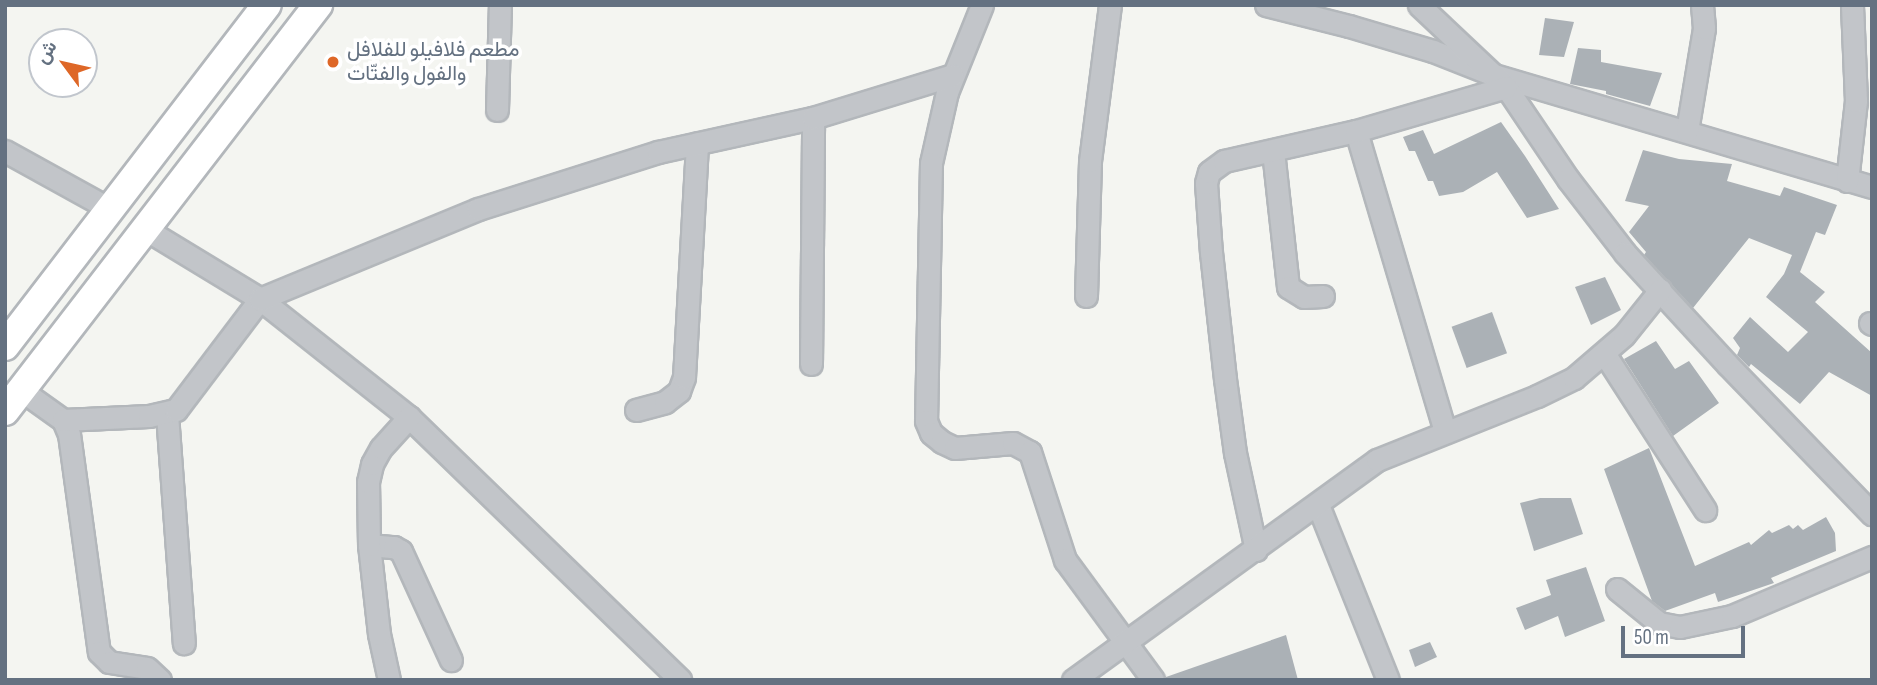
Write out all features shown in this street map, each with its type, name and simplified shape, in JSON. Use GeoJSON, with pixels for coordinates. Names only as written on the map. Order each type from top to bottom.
{"type":"FeatureCollection","features":[{"type":"Feature","properties":{"kind":"main road"},"geometry":{"type":"LineString","coordinates":[[5,346],[267,5]]}},
{"type":"Feature","properties":{"kind":"main road"},"geometry":{"type":"LineString","coordinates":[[13,401],[318,5]]}},
{"type":"Feature","properties":{"kind":"street"},"geometry":{"type":"LineString","coordinates":[[497,110],[500,5]]}},
{"type":"Feature","properties":{"kind":"street"},"geometry":{"type":"LineString","coordinates":[[982,5],[953,75],[931,163],[926,421],[931,433],[955,448],[1013,443],[1030,452],[1065,560],[1153,680]]}},
{"type":"Feature","properties":{"kind":"street"},"geometry":{"type":"LineString","coordinates":[[1086,296],[1090,161],[1110,5]]}},
{"type":"Feature","properties":{"kind":"street"},"geometry":{"type":"LineString","coordinates":[[1266,5],[1409,44],[1500,81],[1687,131],[1872,187]]}},
{"type":"Feature","properties":{"kind":"street"},"geometry":{"type":"LineString","coordinates":[[1419,5],[1500,81],[1568,179],[1625,253],[1872,514]]}},
{"type":"Feature","properties":{"kind":"street"},"geometry":{"type":"LineString","coordinates":[[1687,131],[1704,28],[1702,5]]}},
{"type":"Feature","properties":{"kind":"street"},"geometry":{"type":"LineString","coordinates":[[1847,181],[1856,101],[1852,5]]}},
{"type":"Feature","properties":{"kind":"street"},"geometry":{"type":"LineString","coordinates":[[13,401],[63,420],[167,414],[186,399],[260,299],[478,209],[559,180],[697,143],[813,118],[953,75]]}},
{"type":"Feature","properties":{"kind":"street"},"geometry":{"type":"LineString","coordinates":[[1256,550],[1235,453],[1211,253],[1206,183],[1214,165],[1356,131],[1500,81]]}},
{"type":"Feature","properties":{"kind":"street"},"geometry":{"type":"LineString","coordinates":[[811,364],[813,118]]}},
{"type":"Feature","properties":{"kind":"street"},"geometry":{"type":"LineString","coordinates":[[1356,131],[1445,432]]}},
{"type":"Feature","properties":{"kind":"street"},"geometry":{"type":"LineString","coordinates":[[636,410],[665,402],[678,391],[684,377],[697,143]]}},
{"type":"Feature","properties":{"kind":"street"},"geometry":{"type":"LineString","coordinates":[[5,151],[110,209]]}},
{"type":"Feature","properties":{"kind":"street"},"geometry":{"type":"LineString","coordinates":[[1273,151],[1285,277],[1294,293],[1304,297],[1323,296]]}},
{"type":"Feature","properties":{"kind":"street"},"geometry":{"type":"LineString","coordinates":[[145,229],[260,299],[409,417],[680,680]]}},
{"type":"Feature","properties":{"kind":"street"},"geometry":{"type":"LineString","coordinates":[[1073,680],[1377,460],[1562,384],[1624,335],[1660,290]]}},
{"type":"Feature","properties":{"kind":"street"},"geometry":{"type":"LineString","coordinates":[[1604,353],[1705,510]]}},
{"type":"Feature","properties":{"kind":"street"},"geometry":{"type":"LineString","coordinates":[[167,414],[184,643]]}},
{"type":"Feature","properties":{"kind":"street"},"geometry":{"type":"LineString","coordinates":[[388,680],[379,634],[369,545],[368,491],[372,464],[381,448],[409,417]]}},
{"type":"Feature","properties":{"kind":"street"},"geometry":{"type":"LineString","coordinates":[[63,420],[72,451],[99,652],[109,662],[147,668],[160,680]]}},
{"type":"Feature","properties":{"kind":"street"},"geometry":{"type":"LineString","coordinates":[[1318,505],[1388,680]]}},
{"type":"Feature","properties":{"kind":"street"},"geometry":{"type":"LineString","coordinates":[[369,545],[394,547],[401,551],[451,660]]}},
{"type":"Feature","properties":{"kind":"street"},"geometry":{"type":"LineString","coordinates":[[1617,589],[1659,623],[1680,627],[1732,616],[1872,557]]}},
{"type":"Feature","properties":{"kind":"building"},"geometry":{"type":"Polygon","coordinates":[[[1545,18],[1574,22],[1564,57],[1539,55],[1545,18]]]}},
{"type":"Feature","properties":{"kind":"building"},"geometry":{"type":"Polygon","coordinates":[[[1578,48],[1601,50],[1601,62],[1662,73],[1650,106],[1606,94],[1606,91],[1570,84],[1578,48]]]}},
{"type":"Feature","properties":{"kind":"building"},"geometry":{"type":"Polygon","coordinates":[[[1501,122],[1559,209],[1527,218],[1497,172],[1463,192],[1439,196],[1433,181],[1428,181],[1415,151],[1409,151],[1403,137],[1423,130],[1434,154],[1501,122]]]}},
{"type":"Feature","properties":{"kind":"building"},"geometry":{"type":"Polygon","coordinates":[[[1643,150],[1679,159],[1732,164],[1727,181],[1780,196],[1784,187],[1837,205],[1825,235],[1816,232],[1800,272],[1825,292],[1815,302],[1872,353],[1872,396],[1829,372],[1800,404],[1751,364],[1749,367],[1737,355],[1740,348],[1733,338],[1750,317],[1788,352],[1808,332],[1766,297],[1784,274],[1792,255],[1749,238],[1693,308],[1644,255],[1646,252],[1629,232],[1649,206],[1625,201],[1643,150]]]}},
{"type":"Feature","properties":{"kind":"building"},"geometry":{"type":"Polygon","coordinates":[[[1605,277],[1621,310],[1591,325],[1575,287],[1605,277]]]}},
{"type":"Feature","properties":{"kind":"building"},"geometry":{"type":"Polygon","coordinates":[[[1492,312],[1507,353],[1467,368],[1452,327],[1492,312]]]}},
{"type":"Feature","properties":{"kind":"building"},"geometry":{"type":"Polygon","coordinates":[[[1656,341],[1675,369],[1689,361],[1719,403],[1673,436],[1624,359],[1656,341]]]}},
{"type":"Feature","properties":{"kind":"building"},"geometry":{"type":"Polygon","coordinates":[[[1649,448],[1695,566],[1749,542],[1751,545],[1769,530],[1772,533],[1789,525],[1793,529],[1798,525],[1803,530],[1826,517],[1835,533],[1836,551],[1771,578],[1774,583],[1718,602],[1715,593],[1665,611],[1652,601],[1604,469],[1649,448]]]}},
{"type":"Feature","properties":{"kind":"building"},"geometry":{"type":"Polygon","coordinates":[[[1540,498],[1571,498],[1583,534],[1534,551],[1520,503],[1540,498]]]}},
{"type":"Feature","properties":{"kind":"building"},"geometry":{"type":"Polygon","coordinates":[[[1586,567],[1605,621],[1565,637],[1558,616],[1525,630],[1516,608],[1551,595],[1546,580],[1586,567]]]}},
{"type":"Feature","properties":{"kind":"building"},"geometry":{"type":"Polygon","coordinates":[[[1286,635],[1298,680],[1166,680],[1166,677],[1286,635]]]}},
{"type":"Feature","properties":{"kind":"building"},"geometry":{"type":"Polygon","coordinates":[[[1430,642],[1437,657],[1415,667],[1409,650],[1430,642]]]}},
{"type":"Feature","properties":{"kind":"place","name":"مطعم فلافيلو للفلافل والفول والفتّات"},"geometry":{"type":"Point","coordinates":[333,62]}}]}
